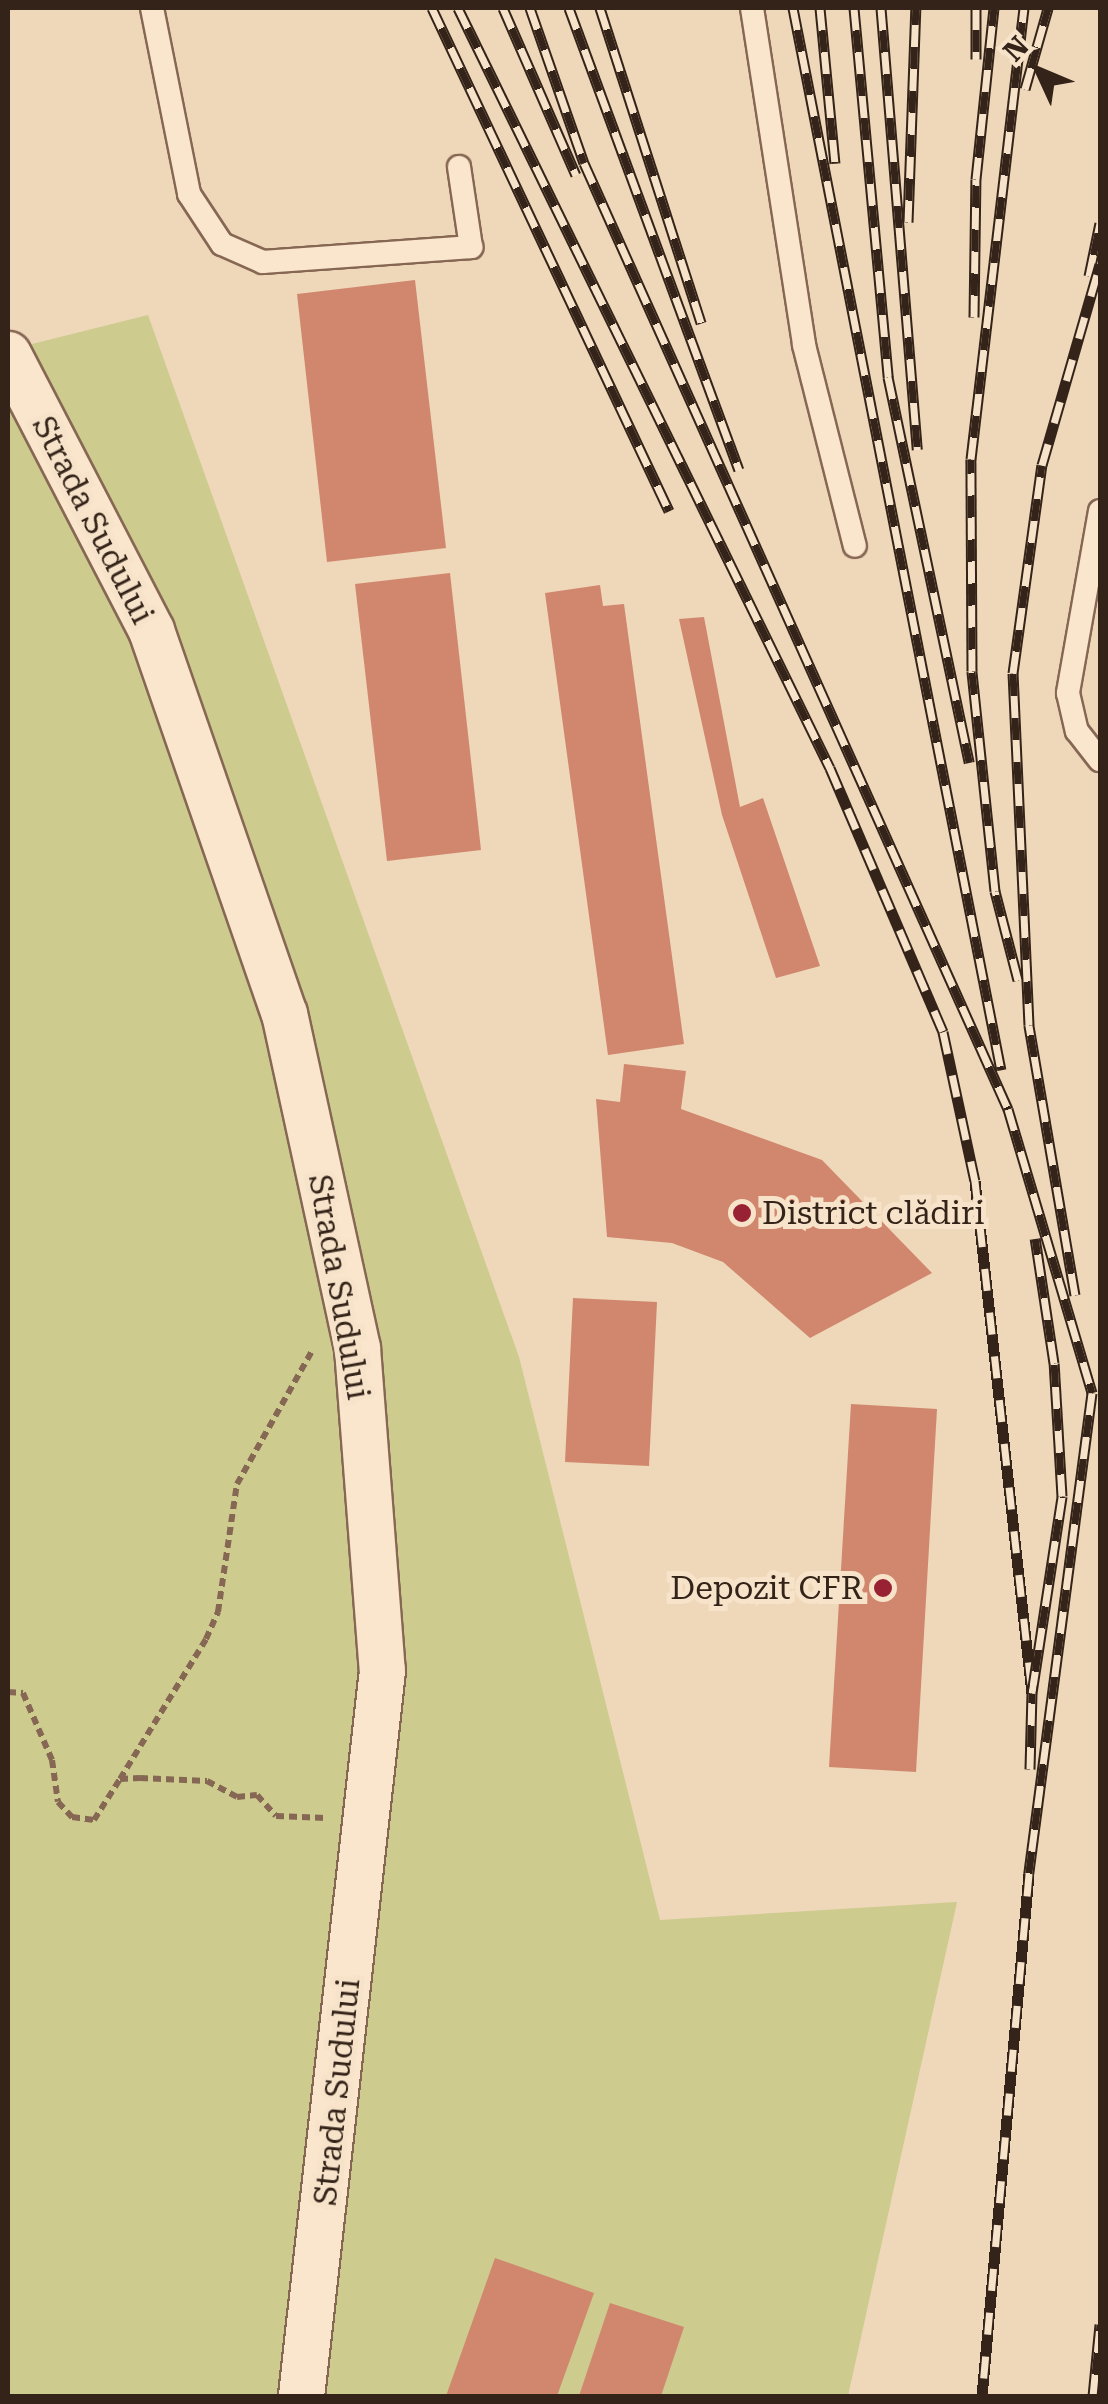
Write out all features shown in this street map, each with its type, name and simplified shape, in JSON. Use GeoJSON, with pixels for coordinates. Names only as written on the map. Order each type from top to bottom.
{"type":"FeatureCollection","features":[{"type":"Feature","properties":{"kind":"street","name":"Strada Sudului"},"geometry":{"type":"LineString","coordinates":[[8,354],[151,630],[284,1013],[347,1300],[382,1670],[301,2396]]}},
{"type":"Feature","properties":{"kind":"lane"},"geometry":{"type":"LineString","coordinates":[[152,8],[189,194],[222,244],[263,262],[470,247],[458,167]]}},
{"type":"Feature","properties":{"kind":"lane"},"geometry":{"type":"LineString","coordinates":[[752,8],[804,345],[855,546]]}},
{"type":"Feature","properties":{"kind":"lane"},"geometry":{"type":"LineString","coordinates":[[1100,511],[1068,693],[1077,730],[1100,760]]}},
{"type":"Feature","properties":{"kind":"path"},"geometry":{"type":"LineString","coordinates":[[8,1692],[23,1693],[52,1760],[58,1802],[72,1817],[94,1820],[218,1612],[237,1484],[347,1300]]}},
{"type":"Feature","properties":{"kind":"path"},"geometry":{"type":"LineString","coordinates":[[120,1779],[207,1781],[237,1797],[257,1795],[276,1816],[367,1812]]}},
{"type":"Feature","properties":{"kind":"shaded area"},"geometry":{"type":"Polygon","coordinates":[[[148,315],[519,1357],[660,1920],[957,1902],[848,2396],[8,2396],[8,350],[148,315]]]}},
{"type":"Feature","properties":{"kind":"building"},"geometry":{"type":"Polygon","coordinates":[[[415,280],[446,548],[327,562],[297,294],[415,280]]]}},
{"type":"Feature","properties":{"kind":"building"},"geometry":{"type":"Polygon","coordinates":[[[450,573],[481,850],[387,861],[355,584],[450,573]]]}},
{"type":"Feature","properties":{"kind":"building"},"geometry":{"type":"Polygon","coordinates":[[[600,585],[603,606],[624,604],[684,1044],[608,1055],[545,593],[600,585]]]}},
{"type":"Feature","properties":{"kind":"building"},"geometry":{"type":"Polygon","coordinates":[[[704,617],[740,807],[763,798],[820,966],[776,978],[722,815],[679,619],[704,617]]]}},
{"type":"Feature","properties":{"kind":"building","name":"District clădiri"},"geometry":{"type":"Polygon","coordinates":[[[624,1064],[686,1071],[681,1109],[822,1160],[932,1273],[810,1338],[723,1262],[672,1243],[607,1237],[596,1099],[620,1102],[624,1064]]]}},
{"type":"Feature","properties":{"kind":"building"},"geometry":{"type":"Polygon","coordinates":[[[573,1298],[657,1302],[649,1466],[565,1462],[573,1298]]]}},
{"type":"Feature","properties":{"kind":"building","name":"Depozit CFR"},"geometry":{"type":"Polygon","coordinates":[[[851,1404],[937,1409],[916,1772],[829,1767],[851,1404]]]}},
{"type":"Feature","properties":{"kind":"building"},"geometry":{"type":"Polygon","coordinates":[[[495,2258],[594,2293],[557,2396],[446,2396],[495,2258]]]}},
{"type":"Feature","properties":{"kind":"building"},"geometry":{"type":"Polygon","coordinates":[[[610,2303],[684,2327],[661,2396],[579,2396],[610,2303]]]}},
{"type":"Feature","properties":{"kind":"railway"},"geometry":{"type":"LineString","coordinates":[[432,8],[669,511]]}},
{"type":"Feature","properties":{"kind":"railway"},"geometry":{"type":"LineString","coordinates":[[458,8],[830,768],[943,1032],[975,1181],[1032,1693]]}},
{"type":"Feature","properties":{"kind":"railway"},"geometry":{"type":"LineString","coordinates":[[503,8],[576,175]]}},
{"type":"Feature","properties":{"kind":"railway"},"geometry":{"type":"LineString","coordinates":[[530,8],[584,163],[1008,1109],[1092,1393],[1029,1874],[982,2396]]}},
{"type":"Feature","properties":{"kind":"railway"},"geometry":{"type":"LineString","coordinates":[[569,8],[739,470]]}},
{"type":"Feature","properties":{"kind":"railway"},"geometry":{"type":"LineString","coordinates":[[600,8],[701,323]]}},
{"type":"Feature","properties":{"kind":"railway"},"geometry":{"type":"LineString","coordinates":[[793,8],[1001,1070]]}},
{"type":"Feature","properties":{"kind":"railway"},"geometry":{"type":"LineString","coordinates":[[820,8],[835,163]]}},
{"type":"Feature","properties":{"kind":"railway"},"geometry":{"type":"LineString","coordinates":[[854,8],[888,377],[969,763]]}},
{"type":"Feature","properties":{"kind":"railway"},"geometry":{"type":"LineString","coordinates":[[881,8],[917,450]]}},
{"type":"Feature","properties":{"kind":"railway"},"geometry":{"type":"LineString","coordinates":[[908,222],[916,8]]}},
{"type":"Feature","properties":{"kind":"railway"},"geometry":{"type":"LineString","coordinates":[[976,8],[976,59]]}},
{"type":"Feature","properties":{"kind":"railway"},"geometry":{"type":"LineString","coordinates":[[974,317],[976,179],[994,8]]}},
{"type":"Feature","properties":{"kind":"railway"},"geometry":{"type":"LineString","coordinates":[[1018,980],[995,891],[972,671],[971,459],[1024,8]]}},
{"type":"Feature","properties":{"kind":"railway"},"geometry":{"type":"LineString","coordinates":[[1025,89],[1048,8]]}},
{"type":"Feature","properties":{"kind":"railway"},"geometry":{"type":"LineString","coordinates":[[1089,276],[1100,223]]}},
{"type":"Feature","properties":{"kind":"railway"},"geometry":{"type":"LineString","coordinates":[[1075,1295],[1029,1025],[1013,673],[1042,465],[1100,264]]}},
{"type":"Feature","properties":{"kind":"railway"},"geometry":{"type":"LineString","coordinates":[[1030,1769],[1032,1693],[1062,1496],[1054,1363],[1035,1238]]}},
{"type":"Feature","properties":{"kind":"railway"},"geometry":{"type":"LineString","coordinates":[[1093,2396],[1100,2324]]}},
{"type":"Feature","properties":{"kind":"place","name":"District clădiri"},"geometry":{"type":"Point","coordinates":[742,1213]}},
{"type":"Feature","properties":{"kind":"place","name":"Depozit CFR"},"geometry":{"type":"Point","coordinates":[883,1588]}}]}
